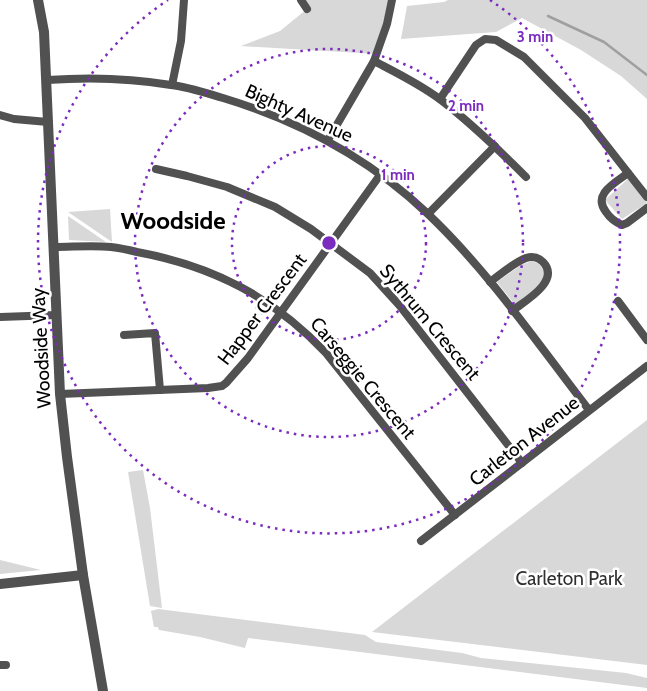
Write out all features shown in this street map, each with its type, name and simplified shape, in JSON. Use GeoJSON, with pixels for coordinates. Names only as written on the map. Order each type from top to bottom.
{"type":"FeatureCollection","features":[{"type":"Feature","properties":{"kind":"street","name":"Woodside Way"},"geometry":{"type":"LineString","coordinates":[[38,0],[44,32],[60,394],[66,458],[103,691]]}},
{"type":"Feature","properties":{"kind":"street"},"geometry":{"type":"LineString","coordinates":[[172,85],[181,41],[184,0]]}},
{"type":"Feature","properties":{"kind":"street"},"geometry":{"type":"LineString","coordinates":[[301,0],[307,9]]}},
{"type":"Feature","properties":{"kind":"street"},"geometry":{"type":"LineString","coordinates":[[328,140],[374,62],[387,24],[392,0]]}},
{"type":"Feature","properties":{"kind":"street"},"geometry":{"type":"LineString","coordinates":[[440,99],[476,45],[485,39],[496,40],[524,57],[585,118],[647,197]]}},
{"type":"Feature","properties":{"kind":"street"},"geometry":{"type":"LineString","coordinates":[[374,62],[411,81],[440,99],[495,146],[526,177]]}},
{"type":"Feature","properties":{"kind":"street","name":"Bighty Avenue"},"geometry":{"type":"LineString","coordinates":[[46,80],[113,79],[172,85],[245,105],[328,140],[380,175],[428,214],[490,282],[589,410]]}},
{"type":"Feature","properties":{"kind":"street"},"geometry":{"type":"LineString","coordinates":[[0,125],[1,116],[48,122]]}},
{"type":"Feature","properties":{"kind":"street"},"geometry":{"type":"LineString","coordinates":[[428,214],[495,146]]}},
{"type":"Feature","properties":{"kind":"street","name":"Sythrum Crescent"},"geometry":{"type":"LineString","coordinates":[[156,169],[207,181],[252,197],[312,229],[370,273],[400,306],[522,463]]}},
{"type":"Feature","properties":{"kind":"street"},"geometry":{"type":"LineString","coordinates":[[628,172],[603,193],[601,198],[603,208],[612,219],[622,225],[647,208]]}},
{"type":"Feature","properties":{"kind":"street","name":"Happer Crescent"},"geometry":{"type":"LineString","coordinates":[[60,394],[216,387],[226,383],[239,369],[380,175]]}},
{"type":"Feature","properties":{"kind":"street","name":"Carseggie Crescent"},"geometry":{"type":"LineString","coordinates":[[54,247],[111,247],[174,260],[213,273],[232,282],[281,312],[304,330],[326,353],[456,515]]}},
{"type":"Feature","properties":{"kind":"street"},"geometry":{"type":"LineString","coordinates":[[490,282],[527,258],[537,258],[545,264],[548,273],[546,283],[512,311]]}},
{"type":"Feature","properties":{"kind":"street"},"geometry":{"type":"LineString","coordinates":[[618,301],[647,340]]}},
{"type":"Feature","properties":{"kind":"street"},"geometry":{"type":"LineString","coordinates":[[0,317],[57,315]]}},
{"type":"Feature","properties":{"kind":"street"},"geometry":{"type":"LineString","coordinates":[[124,335],[155,333],[160,390]]}},
{"type":"Feature","properties":{"kind":"street","name":"Carleton Avenue"},"geometry":{"type":"LineString","coordinates":[[421,541],[647,366]]}},
{"type":"Feature","properties":{"kind":"street"},"geometry":{"type":"LineString","coordinates":[[0,584],[83,574]]}},
{"type":"Feature","properties":{"kind":"green space"},"geometry":{"type":"Polygon","coordinates":[[[301,0],[392,0],[377,54],[241,46],[280,31],[307,9],[301,0]]]}},
{"type":"Feature","properties":{"kind":"green space"},"geometry":{"type":"Polygon","coordinates":[[[448,0],[647,0],[647,99],[621,76],[581,50],[522,18],[496,32],[401,39],[407,6],[448,0]]]}},
{"type":"Feature","properties":{"kind":"green space"},"geometry":{"type":"Polygon","coordinates":[[[629,178],[647,203],[622,219],[605,200],[629,178]]]}},
{"type":"Feature","properties":{"kind":"green space"},"geometry":{"type":"Polygon","coordinates":[[[110,209],[112,242],[68,212],[110,209]]]}},
{"type":"Feature","properties":{"kind":"green space"},"geometry":{"type":"Polygon","coordinates":[[[68,216],[106,242],[69,240],[68,216]]]}},
{"type":"Feature","properties":{"kind":"green space"},"geometry":{"type":"Polygon","coordinates":[[[532,261],[539,264],[544,271],[543,283],[515,305],[497,282],[521,265],[532,261]]]}},
{"type":"Feature","properties":{"kind":"green space","name":"Carleton Park"},"geometry":{"type":"Polygon","coordinates":[[[647,420],[647,665],[372,632],[647,420]]]}},
{"type":"Feature","properties":{"kind":"green space"},"geometry":{"type":"Polygon","coordinates":[[[143,470],[150,508],[162,608],[150,606],[128,472],[143,470]]]}},
{"type":"Feature","properties":{"kind":"green space"},"geometry":{"type":"Polygon","coordinates":[[[0,560],[41,570],[0,574],[0,560]]]}},
{"type":"Feature","properties":{"kind":"green space"},"geometry":{"type":"Polygon","coordinates":[[[158,609],[365,635],[376,642],[462,653],[481,658],[626,673],[647,678],[647,688],[248,638],[245,648],[200,637],[159,630],[158,627],[154,627],[151,611],[158,609]]]}},
{"type":"Feature","properties":{"kind":"waterway"},"geometry":{"type":"LineString","coordinates":[[548,16],[604,42],[647,75]]}},
{"type":"Feature","properties":{"kind":"district","name":"Woodside"},"geometry":{"type":"Point","coordinates":[173,220]}}]}
